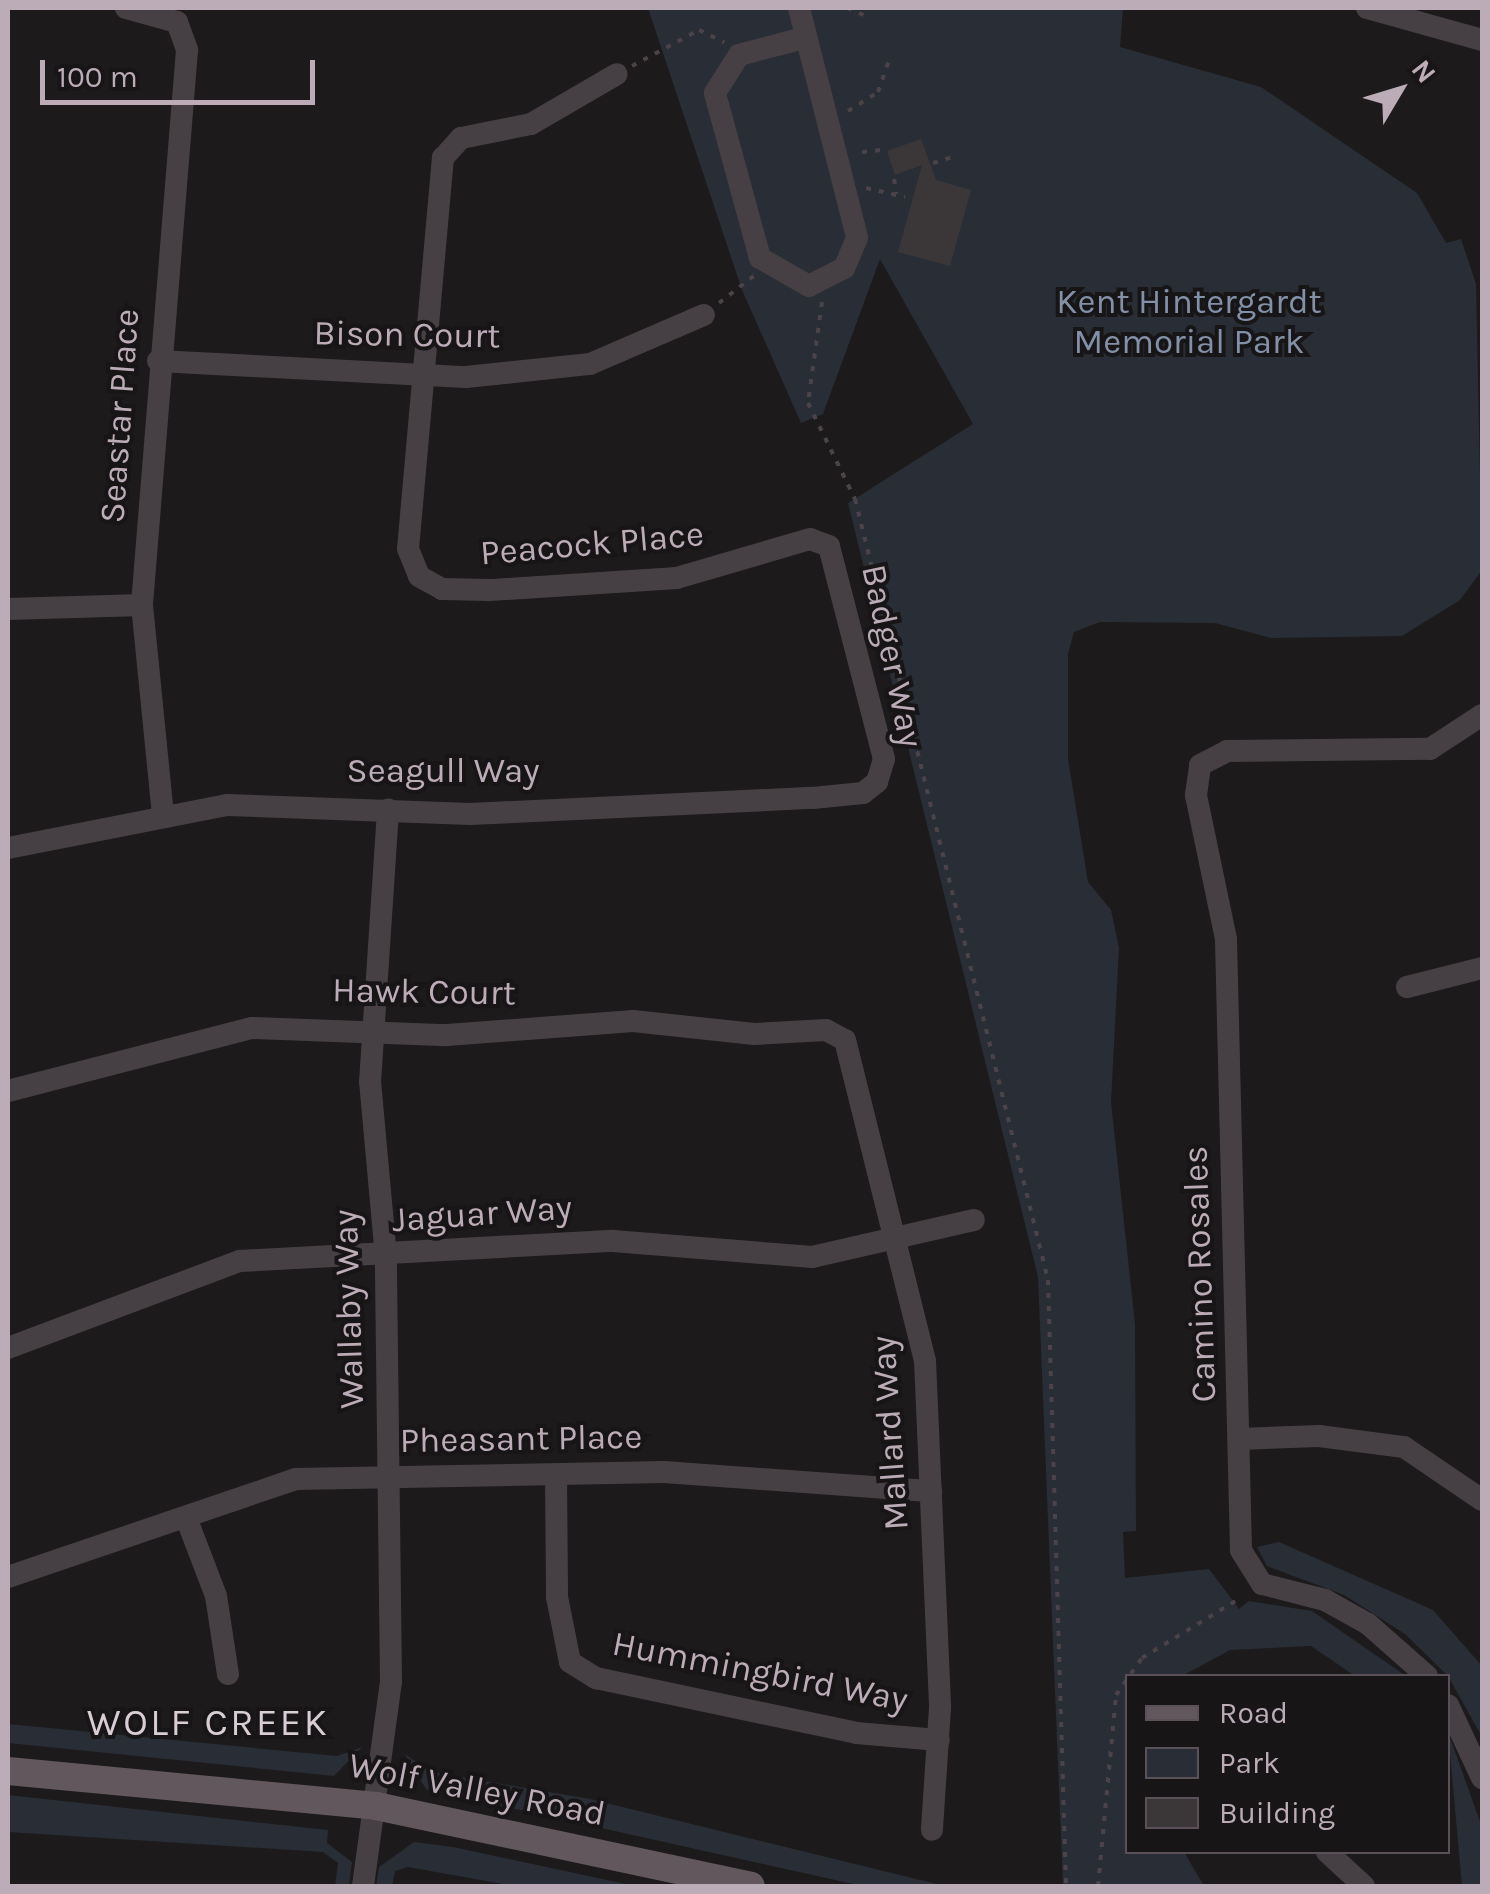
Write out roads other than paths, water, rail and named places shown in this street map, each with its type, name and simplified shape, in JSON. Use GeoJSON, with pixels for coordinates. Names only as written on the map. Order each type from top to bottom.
{"type":"FeatureCollection","features":[{"type":"Feature","properties":{"kind":"main road","name":"Wolf Valley Road"},"geometry":{"type":"LineString","coordinates":[[8,1770],[376,1806],[751,1886]]}},
{"type":"Feature","properties":{"kind":"street","name":"Seastar Place"},"geometry":{"type":"LineString","coordinates":[[126,8],[177,22],[187,50],[158,362],[142,605],[163,817]]}},
{"type":"Feature","properties":{"kind":"street"},"geometry":{"type":"LineString","coordinates":[[800,8],[804,38],[856,229],[844,268],[822,282],[796,284],[766,266],[716,106],[717,82],[735,58],[804,38]]}},
{"type":"Feature","properties":{"kind":"street"},"geometry":{"type":"LineString","coordinates":[[1367,8],[1482,40]]}},
{"type":"Feature","properties":{"kind":"street"},"geometry":{"type":"LineString","coordinates":[[427,377],[449,148],[544,118],[617,74]]}},
{"type":"Feature","properties":{"kind":"street","name":"Bison Court"},"geometry":{"type":"LineString","coordinates":[[158,362],[427,377],[590,364],[704,316]]}},
{"type":"Feature","properties":{"kind":"street","name":"Peacock Place"},"geometry":{"type":"LineString","coordinates":[[427,377],[408,549],[419,576],[442,588],[489,590],[677,578],[810,539],[829,546]]}},
{"type":"Feature","properties":{"kind":"street","name":"Badger Way"},"geometry":{"type":"LineString","coordinates":[[829,546],[884,760],[878,782]]}},
{"type":"Feature","properties":{"kind":"street"},"geometry":{"type":"LineString","coordinates":[[8,610],[142,605]]}},
{"type":"Feature","properties":{"kind":"street","name":"Camino Rosales"},"geometry":{"type":"LineString","coordinates":[[1425,1674],[1368,1624],[1248,1570],[1240,1439],[1226,939],[1198,811],[1200,765],[1260,745],[1430,749],[1482,714]]}},
{"type":"Feature","properties":{"kind":"street","name":"Seagull Way"},"geometry":{"type":"LineString","coordinates":[[8,848],[163,817],[280,802],[388,810],[813,798],[863,794],[878,782]]}},
{"type":"Feature","properties":{"kind":"street","name":"Wallaby Way"},"geometry":{"type":"LineString","coordinates":[[363,1886],[390,1681],[386,1257],[373,1031],[388,810]]}},
{"type":"Feature","properties":{"kind":"street"},"geometry":{"type":"LineString","coordinates":[[1407,987],[1482,968]]}},
{"type":"Feature","properties":{"kind":"street","name":"Hawk Court"},"geometry":{"type":"LineString","coordinates":[[8,1091],[252,1028],[373,1031],[634,1021],[754,1034],[826,1030],[845,1040]]}},
{"type":"Feature","properties":{"kind":"street","name":"Mallard Way"},"geometry":{"type":"LineString","coordinates":[[845,1040],[926,1362],[939,1740],[932,1830]]}},
{"type":"Feature","properties":{"kind":"street","name":"Jaguar Way"},"geometry":{"type":"LineString","coordinates":[[8,1348],[240,1261],[386,1257],[613,1240],[782,1258],[896,1239],[974,1220]]}},
{"type":"Feature","properties":{"kind":"street"},"geometry":{"type":"LineString","coordinates":[[1240,1439],[1319,1436],[1404,1448],[1482,1500]]}},
{"type":"Feature","properties":{"kind":"street","name":"Pheasant Place"},"geometry":{"type":"LineString","coordinates":[[8,1577],[187,1520],[267,1485],[388,1476],[664,1472],[931,1491]]}},
{"type":"Feature","properties":{"kind":"street","name":"Hummingbird Way"},"geometry":{"type":"LineString","coordinates":[[556,1475],[557,1598],[570,1662],[596,1678],[856,1733],[939,1740]]}},
{"type":"Feature","properties":{"kind":"street"},"geometry":{"type":"LineString","coordinates":[[187,1520],[216,1596],[228,1674]]}},
{"type":"Feature","properties":{"kind":"street"},"geometry":{"type":"LineString","coordinates":[[1450,1709],[1482,1778]]}},
{"type":"Feature","properties":{"kind":"street"},"geometry":{"type":"LineString","coordinates":[[1329,1854],[1364,1886]]}},
{"type":"Feature","properties":{"kind":"district","name":"WOLF CREEK"},"geometry":{"type":"Point","coordinates":[208,1723]}},
{"type":"Feature","properties":{"kind":"park label","name":"Kent Hintergardt Memorial Park"},"geometry":{"type":"Point","coordinates":[1189,322]}}]}
